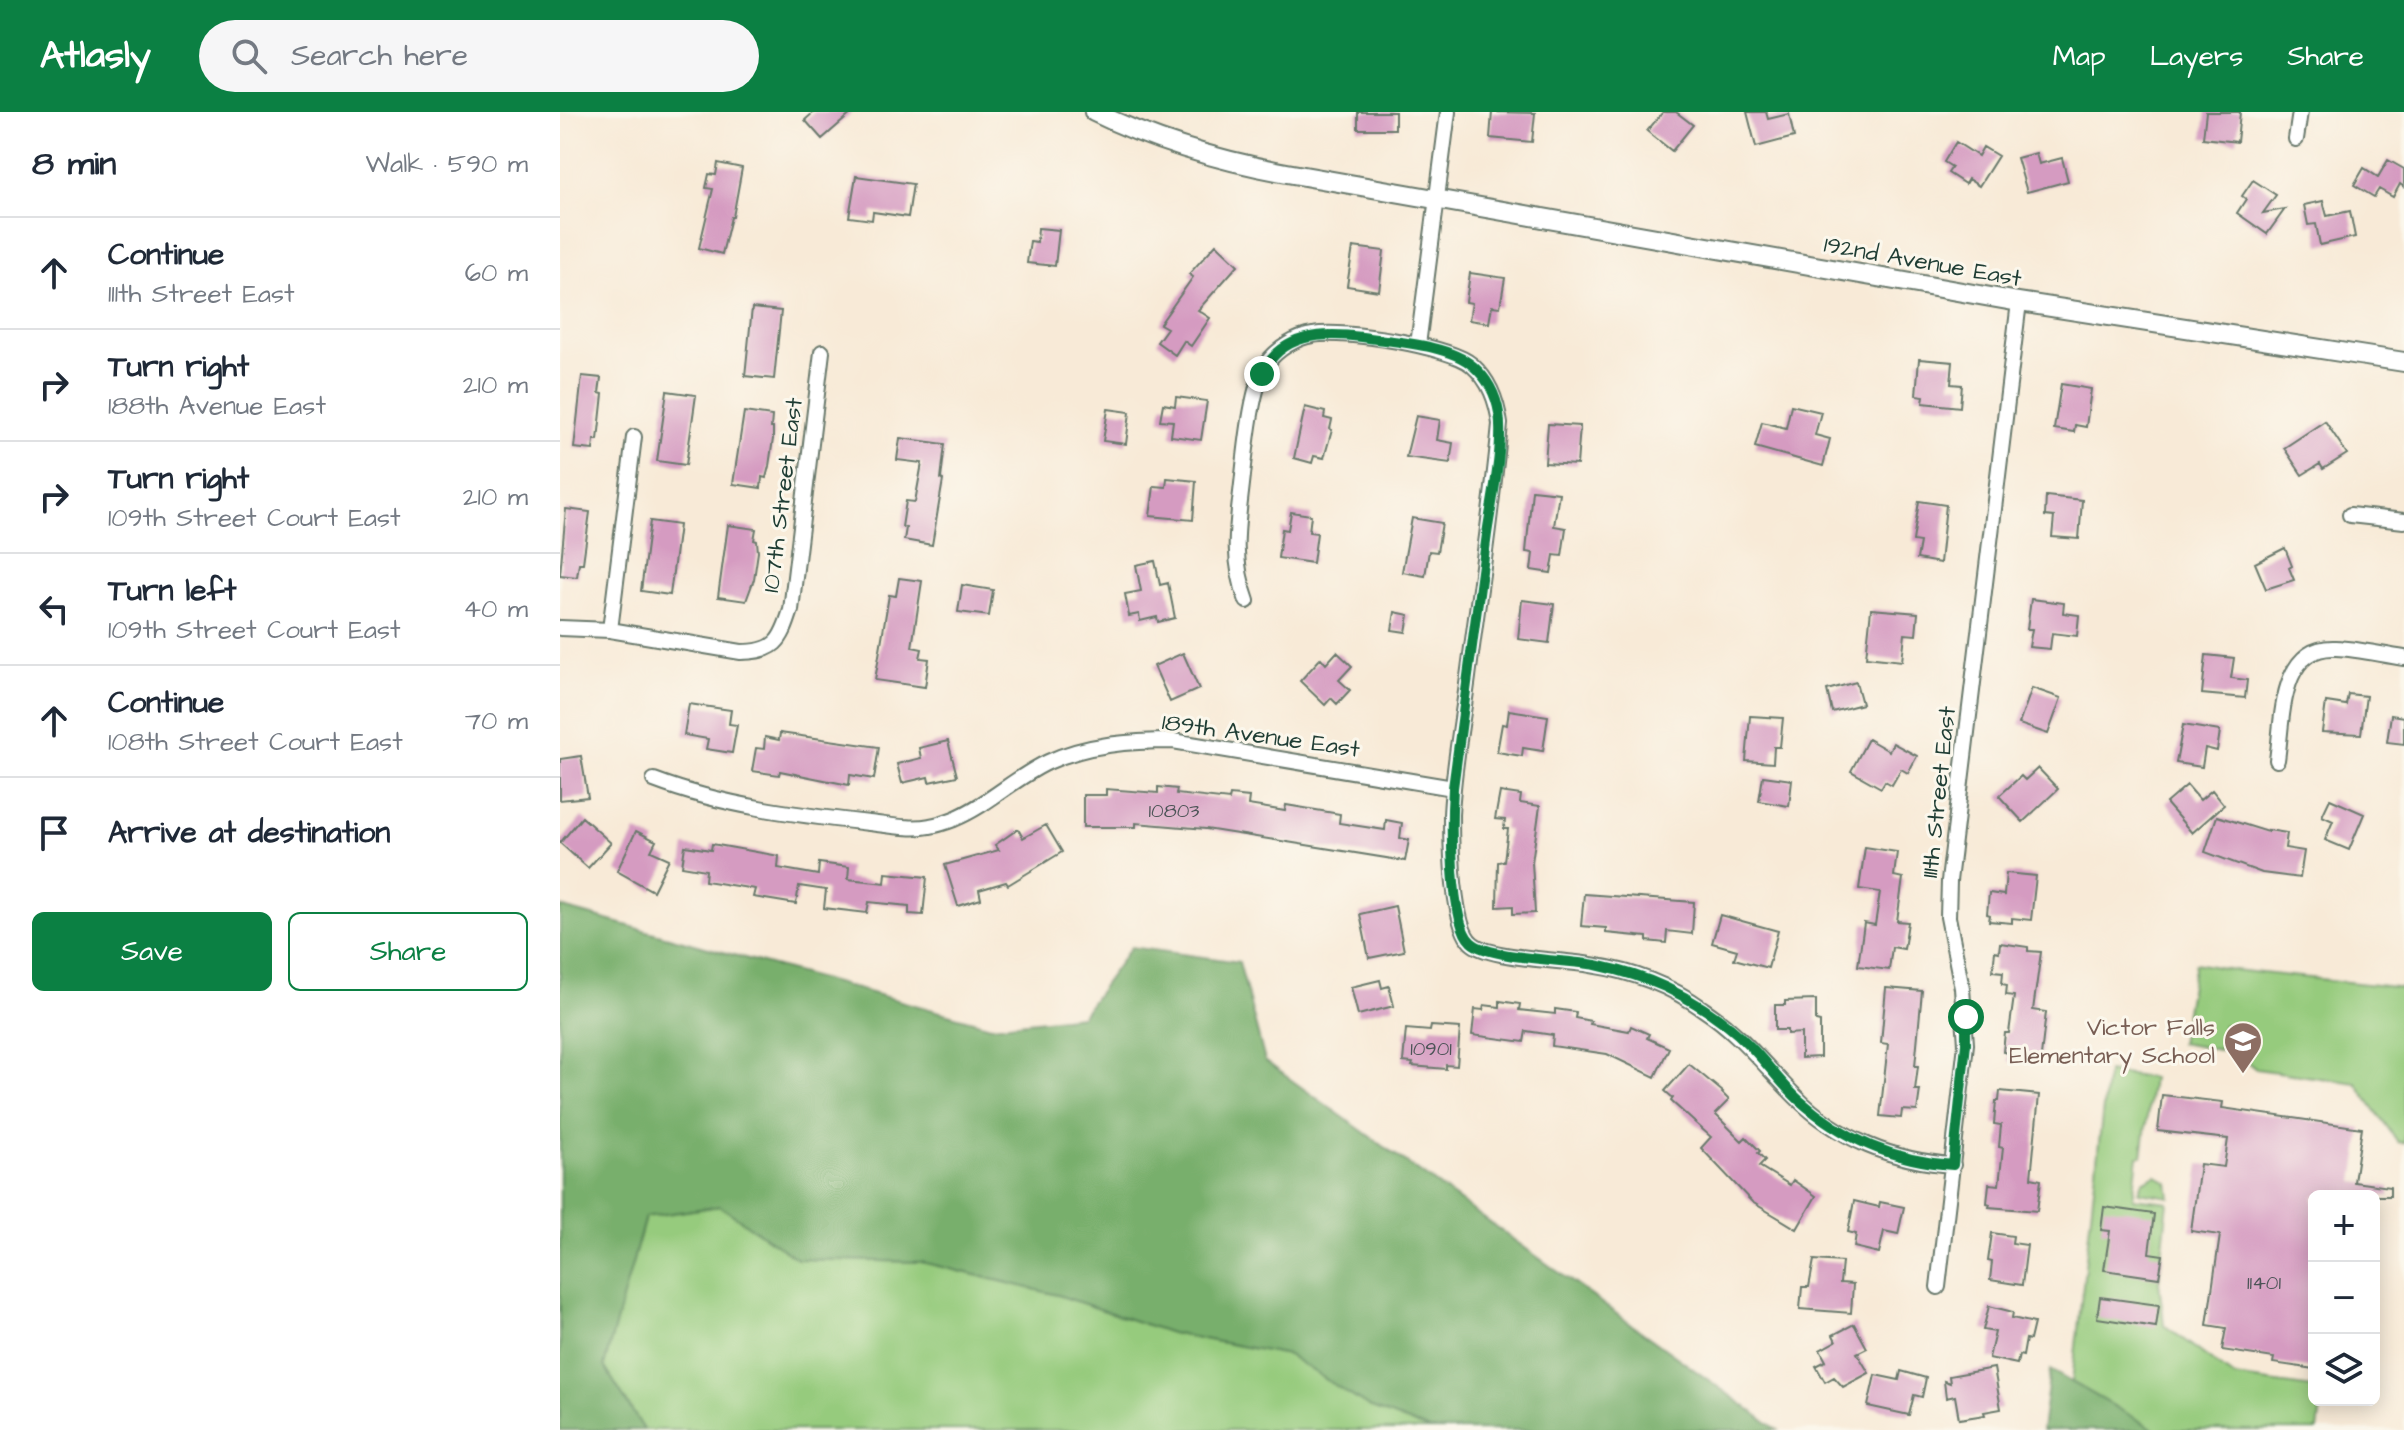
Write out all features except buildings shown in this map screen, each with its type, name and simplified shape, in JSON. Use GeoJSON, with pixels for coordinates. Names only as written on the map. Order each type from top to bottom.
{"type":"FeatureCollection","features":[{"type":"Feature","properties":{"kind":"street","name":"192nd Avenue East"},"geometry":{"type":"LineString","coordinates":[[1094,112],[1157,139],[1252,167],[2019,302],[2404,362]]}},
{"type":"Feature","properties":{"kind":"street"},"geometry":{"type":"LineString","coordinates":[[1418,345],[1448,112]]}},
{"type":"Feature","properties":{"kind":"street"},"geometry":{"type":"LineString","coordinates":[[2296,139],[2300,112]]}},
{"type":"Feature","properties":{"kind":"street","name":"111th Street East"},"geometry":{"type":"LineString","coordinates":[[1938,1287],[1966,1044],[1962,988],[1948,917],[1949,881],[2019,302]]}},
{"type":"Feature","properties":{"kind":"street"},"geometry":{"type":"LineString","coordinates":[[1247,601],[1235,558],[1236,533],[1249,422],[1267,362],[1292,342],[1311,335],[1331,333],[1418,345],[1450,354],[1474,366],[1493,393],[1500,424],[1453,788],[1453,862],[1463,933],[1473,945],[1501,953],[1593,965],[1628,973],[1662,986],[1694,1002],[1725,1023],[1796,1098],[1849,1137],[1907,1159],[1953,1165]]}},
{"type":"Feature","properties":{"kind":"street","name":"107th Street East"},"geometry":{"type":"LineString","coordinates":[[610,630],[741,652],[760,652],[772,648],[791,610],[822,352]]}},
{"type":"Feature","properties":{"kind":"street"},"geometry":{"type":"LineString","coordinates":[[560,628],[610,630],[634,437]]}},
{"type":"Feature","properties":{"kind":"street"},"geometry":{"type":"LineString","coordinates":[[2350,515],[2404,521]]}},
{"type":"Feature","properties":{"kind":"street"},"geometry":{"type":"LineString","coordinates":[[2277,760],[2289,679],[2305,656],[2317,650],[2334,648],[2404,658]]}},
{"type":"Feature","properties":{"kind":"street","name":"189th Avenue East"},"geometry":{"type":"LineString","coordinates":[[654,780],[716,799],[837,820],[901,827],[929,827],[953,820],[983,805],[1046,763],[1104,745],[1137,741],[1173,741],[1453,788]]}},
{"type":"Feature","properties":{"kind":"green space"},"geometry":{"type":"Polygon","coordinates":[[[560,907],[991,1026],[1081,1016],[1131,947],[1239,962],[1265,1061],[1778,1430],[1430,1430],[1369,1407],[1288,1355],[1171,1333],[1058,1295],[922,1262],[798,1259],[720,1206],[645,1217],[604,1366],[644,1430],[560,1430],[560,907]]]}},
{"type":"Feature","properties":{"kind":"green space"},"geometry":{"type":"Polygon","coordinates":[[[2195,963],[2233,970],[2404,988],[2404,1143],[2398,1142],[2356,1083],[2256,1069],[2247,1062],[2248,1030],[2223,1025],[2219,1050],[2180,1043],[2195,963]]]}},
{"type":"Feature","properties":{"kind":"green space"},"geometry":{"type":"Polygon","coordinates":[[[2107,1072],[2152,1078],[2133,1198],[2168,1202],[2159,1282],[2164,1325],[2234,1377],[2308,1387],[2308,1406],[2321,1406],[2318,1430],[2156,1430],[2072,1382],[2107,1072]]]}},
{"type":"Feature","properties":{"kind":"green space"},"geometry":{"type":"Polygon","coordinates":[[[2156,1175],[2168,1183],[2170,1197],[2139,1192],[2143,1182],[2156,1175]]]}},
{"type":"Feature","properties":{"kind":"green space"},"geometry":{"type":"Polygon","coordinates":[[[720,1206],[798,1259],[921,1262],[1058,1295],[1171,1333],[1288,1355],[1369,1407],[1430,1430],[644,1430],[604,1366],[645,1217],[720,1206]]]}},
{"type":"Feature","properties":{"kind":"green space"},"geometry":{"type":"Polygon","coordinates":[[[2050,1370],[2156,1430],[2042,1430],[2050,1370]]]}},
{"type":"Feature","properties":{"kind":"place","name":"Victor Falls Elementary School"},"geometry":{"type":"Point","coordinates":[2243,1075]}},
{"type":"Feature","properties":{"kind":"route"},"geometry":{"type":"LineString","coordinates":[[1262,374],[1267,362],[1292,342],[1311,335],[1331,333],[1418,345],[1450,354],[1474,366],[1493,393],[1500,424],[1494,486],[1451,817],[1458,907],[1463,933],[1473,945],[1501,953],[1593,965],[1628,973],[1662,986],[1694,1002],[1725,1023],[1796,1098],[1821,1119],[1876,1149],[1936,1164],[1953,1165],[1966,1017]]}}]}
